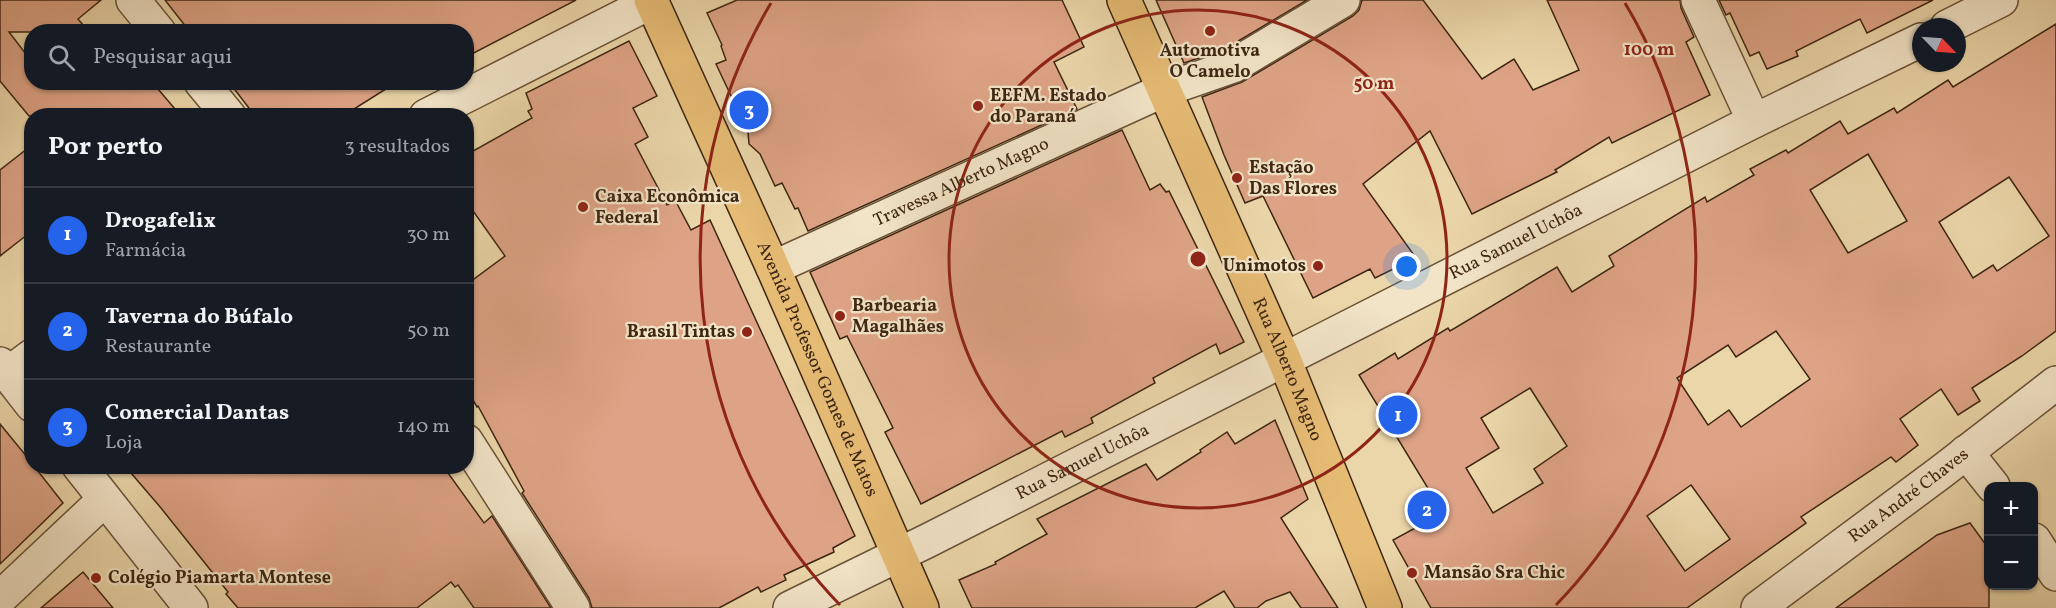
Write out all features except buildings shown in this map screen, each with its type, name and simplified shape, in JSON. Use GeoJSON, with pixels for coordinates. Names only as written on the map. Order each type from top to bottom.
{"type":"FeatureCollection","features":[{"type":"Feature","properties":{"kind":"main road","name":"Rua Alberto Magno"},"geometry":{"type":"LineString","coordinates":[[1124,0],[1284,359],[1385,608]]}},
{"type":"Feature","properties":{"kind":"main road","name":"Avenida Professor Gomes de Matos"},"geometry":{"type":"LineString","coordinates":[[651,1],[773,268],[922,608]]}},
{"type":"Feature","properties":{"kind":"street"},"geometry":{"type":"LineString","coordinates":[[133,0],[152,24]]}},
{"type":"Feature","properties":{"kind":"street","name":"Travessa Alberto Magno"},"geometry":{"type":"LineString","coordinates":[[773,268],[1164,90],[1233,66],[1343,0]]}},
{"type":"Feature","properties":{"kind":"street"},"geometry":{"type":"LineString","coordinates":[[1698,0],[1754,121]]}},
{"type":"Feature","properties":{"kind":"street"},"geometry":{"type":"LineString","coordinates":[[1965,18],[2001,0]]}},
{"type":"Feature","properties":{"kind":"street"},"geometry":{"type":"LineString","coordinates":[[442,108],[651,1]]}},
{"type":"Feature","properties":{"kind":"street","name":"Rua Samuel Uchôa"},"geometry":{"type":"LineString","coordinates":[[790,608],[1754,121],[1912,44]]}},
{"type":"Feature","properties":{"kind":"street"},"geometry":{"type":"LineString","coordinates":[[208,90],[222,108]]}},
{"type":"Feature","properties":{"kind":"street"},"geometry":{"type":"LineString","coordinates":[[13,365],[24,388]]}},
{"type":"Feature","properties":{"kind":"street","name":"Rua André Chaves"},"geometry":{"type":"LineString","coordinates":[[1758,608],[2056,383]]}},
{"type":"Feature","properties":{"kind":"street"},"geometry":{"type":"LineString","coordinates":[[1966,452],[1990,482]]}},
{"type":"Feature","properties":{"kind":"street"},"geometry":{"type":"LineString","coordinates":[[474,453],[573,608]]}},
{"type":"Feature","properties":{"kind":"street"},"geometry":{"type":"LineString","coordinates":[[85,474],[191,608]]}},
{"type":"Feature","properties":{"kind":"street"},"geometry":{"type":"LineString","coordinates":[[0,597],[104,500]]}},
{"type":"Feature","properties":{"kind":"street"},"geometry":{"type":"LineString","coordinates":[[2038,546],[2056,574]]}},
{"type":"Feature","properties":{"kind":"place","name":"Automotiva O Camelo"},"geometry":{"type":"Point","coordinates":[1210,31]}},
{"type":"Feature","properties":{"kind":"place","name":"EEFM. Estado do Paraná"},"geometry":{"type":"Point","coordinates":[978,106]}},
{"type":"Feature","properties":{"kind":"place","name":"Comercial Dantas"},"geometry":{"type":"Point","coordinates":[749,110]}},
{"type":"Feature","properties":{"kind":"place","name":"Estação Das Flores"},"geometry":{"type":"Point","coordinates":[1237,178]}},
{"type":"Feature","properties":{"kind":"place","name":"Caixa Econômica Federal"},"geometry":{"type":"Point","coordinates":[583,207]}},
{"type":"Feature","properties":{"kind":"place","name":"Unimotos"},"geometry":{"type":"Point","coordinates":[1318,266]}},
{"type":"Feature","properties":{"kind":"place","name":"Barbearia Magalhães"},"geometry":{"type":"Point","coordinates":[840,316]}},
{"type":"Feature","properties":{"kind":"place","name":"Brasil Tintas"},"geometry":{"type":"Point","coordinates":[747,332]}},
{"type":"Feature","properties":{"kind":"place","name":"Drogafelix"},"geometry":{"type":"Point","coordinates":[1398,415]}},
{"type":"Feature","properties":{"kind":"place","name":"Taverna do Búfalo"},"geometry":{"type":"Point","coordinates":[1427,510]}},
{"type":"Feature","properties":{"kind":"place","name":"Mansão Sra Chic"},"geometry":{"type":"Point","coordinates":[1412,573]}},
{"type":"Feature","properties":{"kind":"place","name":"Colégio Piamarta Montese"},"geometry":{"type":"Point","coordinates":[96,578]}}]}
